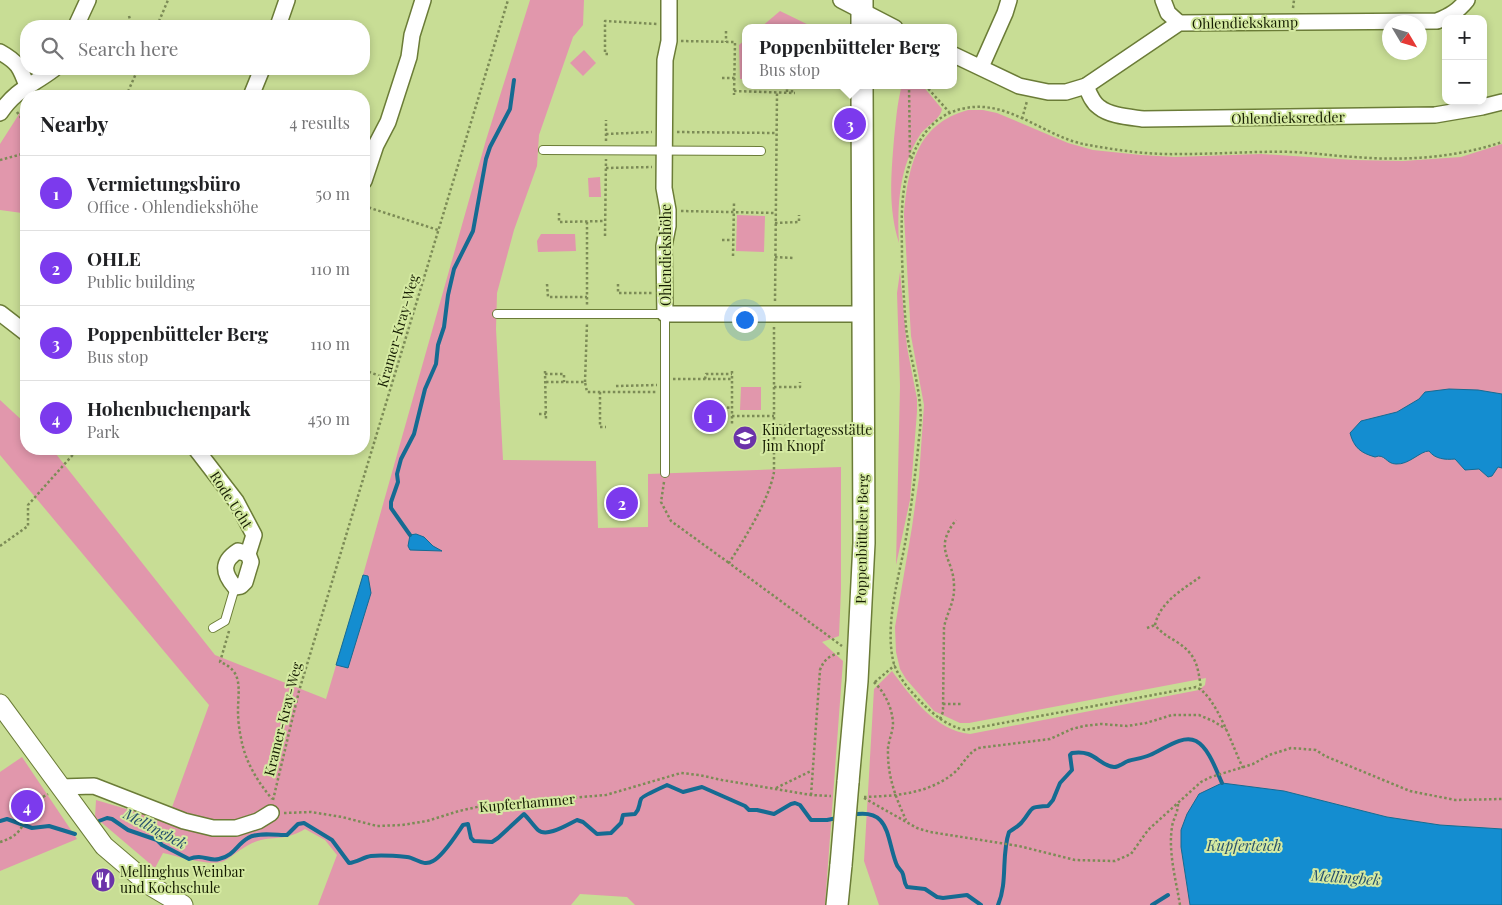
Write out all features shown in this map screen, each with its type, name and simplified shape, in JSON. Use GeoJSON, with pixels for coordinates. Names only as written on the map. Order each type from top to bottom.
{"type":"FeatureCollection","features":[{"type":"Feature","properties":{"kind":"main road","name":"Poppenbütteler Berg"},"geometry":{"type":"LineString","coordinates":[[837,905],[841,865],[842,789],[851,655],[864,543],[862,89]]}},
{"type":"Feature","properties":{"kind":"street"},"geometry":{"type":"LineString","coordinates":[[79,20],[88,0]]}},
{"type":"Feature","properties":{"kind":"street"},"geometry":{"type":"LineString","coordinates":[[280,20],[287,0]]}},
{"type":"Feature","properties":{"kind":"street"},"geometry":{"type":"LineString","coordinates":[[370,163],[376,145],[388,122],[409,57],[412,35],[423,0]]}},
{"type":"Feature","properties":{"kind":"street","name":"Ohlendiekshöhe"},"geometry":{"type":"LineString","coordinates":[[669,0],[669,41],[665,60],[664,188],[668,210],[668,226],[664,246],[665,314],[862,314]]}},
{"type":"Feature","properties":{"kind":"street"},"geometry":{"type":"LineString","coordinates":[[841,0],[862,13],[886,24]]}},
{"type":"Feature","properties":{"kind":"street"},"geometry":{"type":"LineString","coordinates":[[981,67],[1009,0]]}},
{"type":"Feature","properties":{"kind":"street"},"geometry":{"type":"LineString","coordinates":[[1164,0],[1168,13],[1179,23]]}},
{"type":"Feature","properties":{"kind":"street","name":"Ohlendiekskamp"},"geometry":{"type":"LineString","coordinates":[[957,55],[1019,86],[1048,92],[1066,92],[1086,86],[1179,23],[1437,21],[1450,16],[1467,0]]}},
{"type":"Feature","properties":{"kind":"street"},"geometry":{"type":"LineString","coordinates":[[0,52],[11,58],[20,68]]}},
{"type":"Feature","properties":{"kind":"street"},"geometry":{"type":"LineString","coordinates":[[23,75],[27,86]]}},
{"type":"Feature","properties":{"kind":"street"},"geometry":{"type":"LineString","coordinates":[[21,90],[44,75]]}},
{"type":"Feature","properties":{"kind":"street"},"geometry":{"type":"LineString","coordinates":[[253,90],[260,75]]}},
{"type":"Feature","properties":{"kind":"street","name":"Ohlendieksredder"},"geometry":{"type":"LineString","coordinates":[[1086,86],[1092,100],[1099,108],[1113,114],[1143,120],[1435,115],[1502,102]]}},
{"type":"Feature","properties":{"kind":"street"},"geometry":{"type":"LineString","coordinates":[[0,113],[13,96],[20,91]]}},
{"type":"Feature","properties":{"kind":"street"},"geometry":{"type":"LineString","coordinates":[[0,312],[20,328]]}},
{"type":"Feature","properties":{"kind":"street","name":"Rode Ucht"},"geometry":{"type":"LineString","coordinates":[[201,455],[236,501],[254,535],[248,554],[251,562],[245,582],[241,586],[234,586],[224,570],[227,562],[238,551],[248,554]]}},
{"type":"Feature","properties":{"kind":"street"},"geometry":{"type":"LineString","coordinates":[[0,704],[104,846],[150,886],[183,905]]}},
{"type":"Feature","properties":{"kind":"street"},"geometry":{"type":"LineString","coordinates":[[60,787],[94,786],[184,821],[212,828],[236,828],[258,821],[272,807]]}},
{"type":"Feature","properties":{"kind":"lane"},"geometry":{"type":"LineString","coordinates":[[543,150],[761,152]]}},
{"type":"Feature","properties":{"kind":"lane"},"geometry":{"type":"LineString","coordinates":[[497,314],[665,314],[665,473]]}},
{"type":"Feature","properties":{"kind":"lane"},"geometry":{"type":"LineString","coordinates":[[214,628],[225,621],[234,586]]}},
{"type":"Feature","properties":{"kind":"path"},"geometry":{"type":"LineString","coordinates":[[160,20],[168,0]]}},
{"type":"Feature","properties":{"kind":"path","name":"Kramer-Kray-Weg"},"geometry":{"type":"LineString","coordinates":[[272,807],[299,692],[508,0]]}},
{"type":"Feature","properties":{"kind":"path"},"geometry":{"type":"LineString","coordinates":[[129,16],[130,20]]}},
{"type":"Feature","properties":{"kind":"path"},"geometry":{"type":"LineString","coordinates":[[608,54],[605,54],[605,21],[669,25]]}},
{"type":"Feature","properties":{"kind":"path"},"geometry":{"type":"LineString","coordinates":[[726,31],[726,42]]}},
{"type":"Feature","properties":{"kind":"path"},"geometry":{"type":"LineString","coordinates":[[669,41],[735,42],[734,93],[793,93],[792,89]]}},
{"type":"Feature","properties":{"kind":"path"},"geometry":{"type":"LineString","coordinates":[[129,90],[135,75]]}},
{"type":"Feature","properties":{"kind":"path"},"geometry":{"type":"LineString","coordinates":[[722,78],[734,78]]}},
{"type":"Feature","properties":{"kind":"path"},"geometry":{"type":"LineString","coordinates":[[909,89],[910,160]]}},
{"type":"Feature","properties":{"kind":"path"},"geometry":{"type":"LineString","coordinates":[[929,89],[949,112]]}},
{"type":"Feature","properties":{"kind":"path"},"geometry":{"type":"LineString","coordinates":[[1022,118],[1031,89]]}},
{"type":"Feature","properties":{"kind":"path"},"geometry":{"type":"LineString","coordinates":[[729,563],[771,487],[774,472],[777,93]]}},
{"type":"Feature","properties":{"kind":"path"},"geometry":{"type":"LineString","coordinates":[[1243,768],[1227,730],[1208,697],[1201,689],[1196,687],[975,730],[964,730],[956,728],[940,719],[915,696],[894,665],[892,644],[894,597],[909,525],[921,407],[906,326],[903,277],[901,205],[910,160],[917,144],[929,128],[949,112],[978,106],[992,107],[1080,143],[1150,153],[1295,152],[1387,158],[1461,154],[1502,142]]}},
{"type":"Feature","properties":{"kind":"path"},"geometry":{"type":"LineString","coordinates":[[605,236],[606,120]]}},
{"type":"Feature","properties":{"kind":"path"},"geometry":{"type":"LineString","coordinates":[[606,134],[665,132],[776,133]]}},
{"type":"Feature","properties":{"kind":"path"},"geometry":{"type":"LineString","coordinates":[[0,160],[20,155]]}},
{"type":"Feature","properties":{"kind":"path"},"geometry":{"type":"LineString","coordinates":[[606,168],[665,167]]}},
{"type":"Feature","properties":{"kind":"path"},"geometry":{"type":"LineString","coordinates":[[733,256],[734,203]]}},
{"type":"Feature","properties":{"kind":"path"},"geometry":{"type":"LineString","coordinates":[[370,208],[438,230]]}},
{"type":"Feature","properties":{"kind":"path"},"geometry":{"type":"LineString","coordinates":[[668,210],[775,213]]}},
{"type":"Feature","properties":{"kind":"path"},"geometry":{"type":"LineString","coordinates":[[559,213],[560,222],[605,221]]}},
{"type":"Feature","properties":{"kind":"path"},"geometry":{"type":"LineString","coordinates":[[775,223],[799,222],[799,215]]}},
{"type":"Feature","properties":{"kind":"path"},"geometry":{"type":"LineString","coordinates":[[587,222],[585,382],[587,392],[616,392],[706,379],[732,379]]}},
{"type":"Feature","properties":{"kind":"path"},"geometry":{"type":"LineString","coordinates":[[722,240],[733,240]]}},
{"type":"Feature","properties":{"kind":"path"},"geometry":{"type":"LineString","coordinates":[[775,257],[794,258]]}},
{"type":"Feature","properties":{"kind":"path"},"geometry":{"type":"LineString","coordinates":[[547,284],[548,297],[587,297]]}},
{"type":"Feature","properties":{"kind":"path"},"geometry":{"type":"LineString","coordinates":[[618,284],[618,293],[665,293]]}},
{"type":"Feature","properties":{"kind":"path"},"geometry":{"type":"LineString","coordinates":[[370,372],[393,381]]}},
{"type":"Feature","properties":{"kind":"path"},"geometry":{"type":"LineString","coordinates":[[706,379],[706,374],[732,372],[732,425]]}},
{"type":"Feature","properties":{"kind":"path"},"geometry":{"type":"LineString","coordinates":[[546,421],[545,373],[564,374],[564,382]]}},
{"type":"Feature","properties":{"kind":"path"},"geometry":{"type":"LineString","coordinates":[[546,382],[585,382]]}},
{"type":"Feature","properties":{"kind":"path"},"geometry":{"type":"LineString","coordinates":[[774,387],[800,387],[800,382]]}},
{"type":"Feature","properties":{"kind":"path"},"geometry":{"type":"LineString","coordinates":[[616,392],[615,384],[665,386]]}},
{"type":"Feature","properties":{"kind":"path"},"geometry":{"type":"LineString","coordinates":[[600,392],[600,427],[606,427]]}},
{"type":"Feature","properties":{"kind":"path"},"geometry":{"type":"LineString","coordinates":[[722,408],[732,408]]}},
{"type":"Feature","properties":{"kind":"path"},"geometry":{"type":"LineString","coordinates":[[539,414],[546,414]]}},
{"type":"Feature","properties":{"kind":"path"},"geometry":{"type":"LineString","coordinates":[[732,416],[774,416]]}},
{"type":"Feature","properties":{"kind":"path"},"geometry":{"type":"LineString","coordinates":[[774,425],[792,426]]}},
{"type":"Feature","properties":{"kind":"path"},"geometry":{"type":"LineString","coordinates":[[0,546],[28,526],[28,506],[73,455]]}},
{"type":"Feature","properties":{"kind":"path"},"geometry":{"type":"LineString","coordinates":[[665,473],[660,502],[671,521],[851,655]]}},
{"type":"Feature","properties":{"kind":"path"},"geometry":{"type":"LineString","coordinates":[[940,719],[943,712],[944,627],[954,598],[954,586],[944,546],[945,537],[956,520]]}},
{"type":"Feature","properties":{"kind":"path"},"geometry":{"type":"LineString","coordinates":[[1155,625],[1157,616],[1165,605],[1200,577]]}},
{"type":"Feature","properties":{"kind":"path"},"geometry":{"type":"LineString","coordinates":[[1147,628],[1155,625]]}},
{"type":"Feature","properties":{"kind":"path"},"geometry":{"type":"LineString","coordinates":[[1155,625],[1193,656],[1201,689]]}},
{"type":"Feature","properties":{"kind":"path"},"geometry":{"type":"LineString","coordinates":[[811,795],[822,662],[828,657],[837,654],[851,655]]}},
{"type":"Feature","properties":{"kind":"path"},"geometry":{"type":"LineString","coordinates":[[225,664],[231,667],[240,688],[238,712],[240,738],[246,759],[272,807]]}},
{"type":"Feature","properties":{"kind":"path"},"geometry":{"type":"LineString","coordinates":[[869,682],[874,682],[894,665]]}},
{"type":"Feature","properties":{"kind":"path"},"geometry":{"type":"LineString","coordinates":[[874,682],[883,690],[890,707],[893,724],[887,752],[890,781],[906,821]]}},
{"type":"Feature","properties":{"kind":"path"},"geometry":{"type":"LineString","coordinates":[[943,704],[961,704]]}},
{"type":"Feature","properties":{"kind":"path"},"geometry":{"type":"LineString","coordinates":[[1227,730],[1213,720],[1199,715],[1185,714],[1172,715],[1146,723],[1127,726],[1101,724],[1084,726],[1050,739],[978,748],[970,752],[961,766],[947,778],[917,792],[895,796],[862,797],[917,828],[930,832],[1018,846],[1075,860],[1115,860],[1131,854],[1148,830],[1178,804],[1191,789],[1211,777],[1243,768],[1281,750],[1291,748],[1316,750],[1325,756],[1410,791],[1455,800],[1502,799]]}},
{"type":"Feature","properties":{"kind":"path"},"geometry":{"type":"LineString","coordinates":[[775,789],[812,771]]}},
{"type":"Feature","properties":{"kind":"path","name":"Kupferhammer"},"geometry":{"type":"LineString","coordinates":[[272,807],[342,817],[376,826],[427,821],[486,805],[606,795],[681,773],[699,774],[722,780],[811,795],[842,789]]}},
{"type":"Feature","properties":{"kind":"path"},"geometry":{"type":"LineString","coordinates":[[0,842],[12,839],[20,830],[37,800],[60,787]]}},
{"type":"Feature","properties":{"kind":"path"},"geometry":{"type":"LineString","coordinates":[[1178,804],[1178,812],[1172,826],[1172,853],[1180,905]]}},
{"type":"Feature","properties":{"kind":"shaded area"},"geometry":{"type":"Polygon","coordinates":[[[530,0],[584,0],[583,25],[573,37],[539,135],[537,166],[514,230],[497,293],[496,329],[503,460],[596,461],[598,528],[648,527],[648,474],[841,467],[839,636],[822,642],[843,661],[825,905],[635,905],[627,897],[580,894],[571,905],[318,905],[337,855],[325,840],[305,829],[288,836],[256,841],[218,863],[203,862],[163,853],[155,868],[95,817],[96,800],[167,821],[209,705],[0,455],[0,400],[20,418],[20,455],[57,455],[215,655],[326,699],[486,140],[530,0]]]}},
{"type":"Feature","properties":{"kind":"shaded area"},"geometry":{"type":"Polygon","coordinates":[[[780,11],[807,24],[765,24],[780,11]]]}},
{"type":"Feature","properties":{"kind":"shaded area"},"geometry":{"type":"Polygon","coordinates":[[[742,42],[742,79],[740,79],[739,45],[742,42]]]}},
{"type":"Feature","properties":{"kind":"shaded area"},"geometry":{"type":"Polygon","coordinates":[[[584,50],[596,63],[583,76],[570,63],[584,50]]]}},
{"type":"Feature","properties":{"kind":"shaded area"},"geometry":{"type":"Polygon","coordinates":[[[901,89],[925,89],[942,109],[936,120],[920,135],[908,160],[899,201],[899,243],[893,217],[891,179],[901,89]]]}},
{"type":"Feature","properties":{"kind":"shaded area"},"geometry":{"type":"Polygon","coordinates":[[[968,110],[983,110],[997,113],[1068,143],[1093,150],[1141,155],[1175,157],[1261,154],[1403,161],[1461,157],[1502,144],[1502,829],[1440,825],[1387,817],[1284,791],[1181,830],[1181,847],[1190,905],[879,905],[864,861],[874,689],[892,671],[916,702],[935,720],[946,727],[970,734],[1199,690],[1205,685],[1206,678],[969,723],[960,723],[934,711],[906,679],[900,669],[896,652],[895,627],[919,477],[924,405],[911,336],[904,215],[908,181],[918,150],[926,137],[950,117],[968,110]]]}},
{"type":"Feature","properties":{"kind":"shaded area"},"geometry":{"type":"Polygon","coordinates":[[[20,113],[20,213],[0,210],[0,144],[20,113]]]}},
{"type":"Feature","properties":{"kind":"shaded area"},"geometry":{"type":"Polygon","coordinates":[[[600,177],[601,197],[589,197],[588,178],[600,177]]]}},
{"type":"Feature","properties":{"kind":"shaded area"},"geometry":{"type":"Polygon","coordinates":[[[737,215],[765,216],[764,252],[736,251],[737,215]]]}},
{"type":"Feature","properties":{"kind":"shaded area"},"geometry":{"type":"Polygon","coordinates":[[[541,234],[575,234],[576,251],[538,252],[537,241],[541,234]]]}},
{"type":"Feature","properties":{"kind":"shaded area"},"geometry":{"type":"Polygon","coordinates":[[[900,272],[907,347],[917,399],[917,412],[910,500],[896,565],[900,386],[897,293],[900,272]]]}},
{"type":"Feature","properties":{"kind":"shaded area"},"geometry":{"type":"Polygon","coordinates":[[[741,387],[761,387],[761,410],[740,410],[741,387]]]}},
{"type":"Feature","properties":{"kind":"shaded area"},"geometry":{"type":"Polygon","coordinates":[[[22,757],[77,839],[0,871],[0,772],[22,757]]]}},
{"type":"Feature","properties":{"kind":"water"},"geometry":{"type":"Polygon","coordinates":[[[1449,389],[1478,390],[1502,394],[1502,468],[1498,467],[1492,476],[1488,477],[1479,469],[1465,470],[1455,459],[1440,458],[1434,456],[1429,451],[1401,464],[1393,464],[1381,456],[1375,457],[1366,454],[1354,443],[1350,433],[1361,421],[1397,412],[1419,399],[1425,392],[1449,389]]]}},
{"type":"Feature","properties":{"kind":"water"},"geometry":{"type":"Polygon","coordinates":[[[416,534],[424,537],[433,546],[442,551],[410,550],[408,546],[410,535],[416,534]]]}},
{"type":"Feature","properties":{"kind":"water"},"geometry":{"type":"Polygon","coordinates":[[[363,575],[368,576],[371,593],[348,668],[336,665],[363,575]]]}},
{"type":"Feature","properties":{"kind":"water","name":"Kupferteich"},"geometry":{"type":"Polygon","coordinates":[[[1222,783],[1284,791],[1387,817],[1440,825],[1502,829],[1502,905],[1190,905],[1181,847],[1181,830],[1187,814],[1199,794],[1222,783]]]}},
{"type":"Feature","properties":{"kind":"waterway"},"geometry":{"type":"LineString","coordinates":[[410,535],[391,508],[391,502],[398,482],[397,474],[401,459],[414,434],[425,389],[436,364],[438,345],[444,327],[454,269],[473,231],[486,159],[490,147],[510,109],[514,80]]}},
{"type":"Feature","properties":{"kind":"waterway"},"geometry":{"type":"LineString","coordinates":[[998,905],[1003,887],[1005,850],[1009,832],[1021,823],[1032,809],[1048,806],[1053,800],[1060,783],[1072,770],[1070,755],[1072,753],[1086,753],[1104,764],[1116,767],[1128,761],[1150,755],[1179,741],[1191,739],[1201,744],[1205,749],[1222,783]]}},
{"type":"Feature","properties":{"kind":"waterway","name":"Mellingbek"},"geometry":{"type":"LineString","coordinates":[[99,821],[107,818],[112,819],[128,830],[157,840],[162,845],[189,859],[194,857],[219,859],[229,855],[252,836],[261,834],[287,835],[298,824],[304,823],[332,840],[349,863],[368,857],[380,856],[407,857],[423,863],[429,863],[437,858],[450,844],[463,825],[468,824],[471,838],[474,841],[492,842],[524,814],[542,832],[558,830],[577,820],[583,822],[597,834],[611,833],[621,823],[623,815],[635,814],[642,798],[667,785],[683,792],[702,787],[745,806],[749,810],[774,814],[795,803],[800,805],[811,820],[837,818]]}},
{"type":"Feature","properties":{"kind":"waterway","name":"Mellingbek"},"geometry":{"type":"LineString","coordinates":[[851,815],[873,815],[880,820],[888,834],[896,864],[903,874],[907,887],[925,889],[937,897],[943,898],[967,895],[981,905]]}},
{"type":"Feature","properties":{"kind":"waterway","name":"Mellingbek"},"geometry":{"type":"LineString","coordinates":[[0,821],[7,819],[32,828],[49,826],[75,834]]}},
{"type":"Feature","properties":{"kind":"waterway","name":"Mellingbek"},"geometry":{"type":"LineString","coordinates":[[1152,905],[1168,895]]}},
{"type":"Feature","properties":{"kind":"place","name":"Poppenbütteler Berg"},"geometry":{"type":"Point","coordinates":[850,124]}},
{"type":"Feature","properties":{"kind":"place","name":"Vermietungsbüro"},"geometry":{"type":"Point","coordinates":[710,416]}},
{"type":"Feature","properties":{"kind":"place","name":"Kindertagesstätte Jim Knopf"},"geometry":{"type":"Point","coordinates":[745,438]}},
{"type":"Feature","properties":{"kind":"place","name":"OHLE"},"geometry":{"type":"Point","coordinates":[622,503]}},
{"type":"Feature","properties":{"kind":"place","name":"Hohenbuchenpark"},"geometry":{"type":"Point","coordinates":[27,806]}},
{"type":"Feature","properties":{"kind":"place","name":"Mellinghus Weinbar und Kochschule"},"geometry":{"type":"Point","coordinates":[103,880]}}]}
